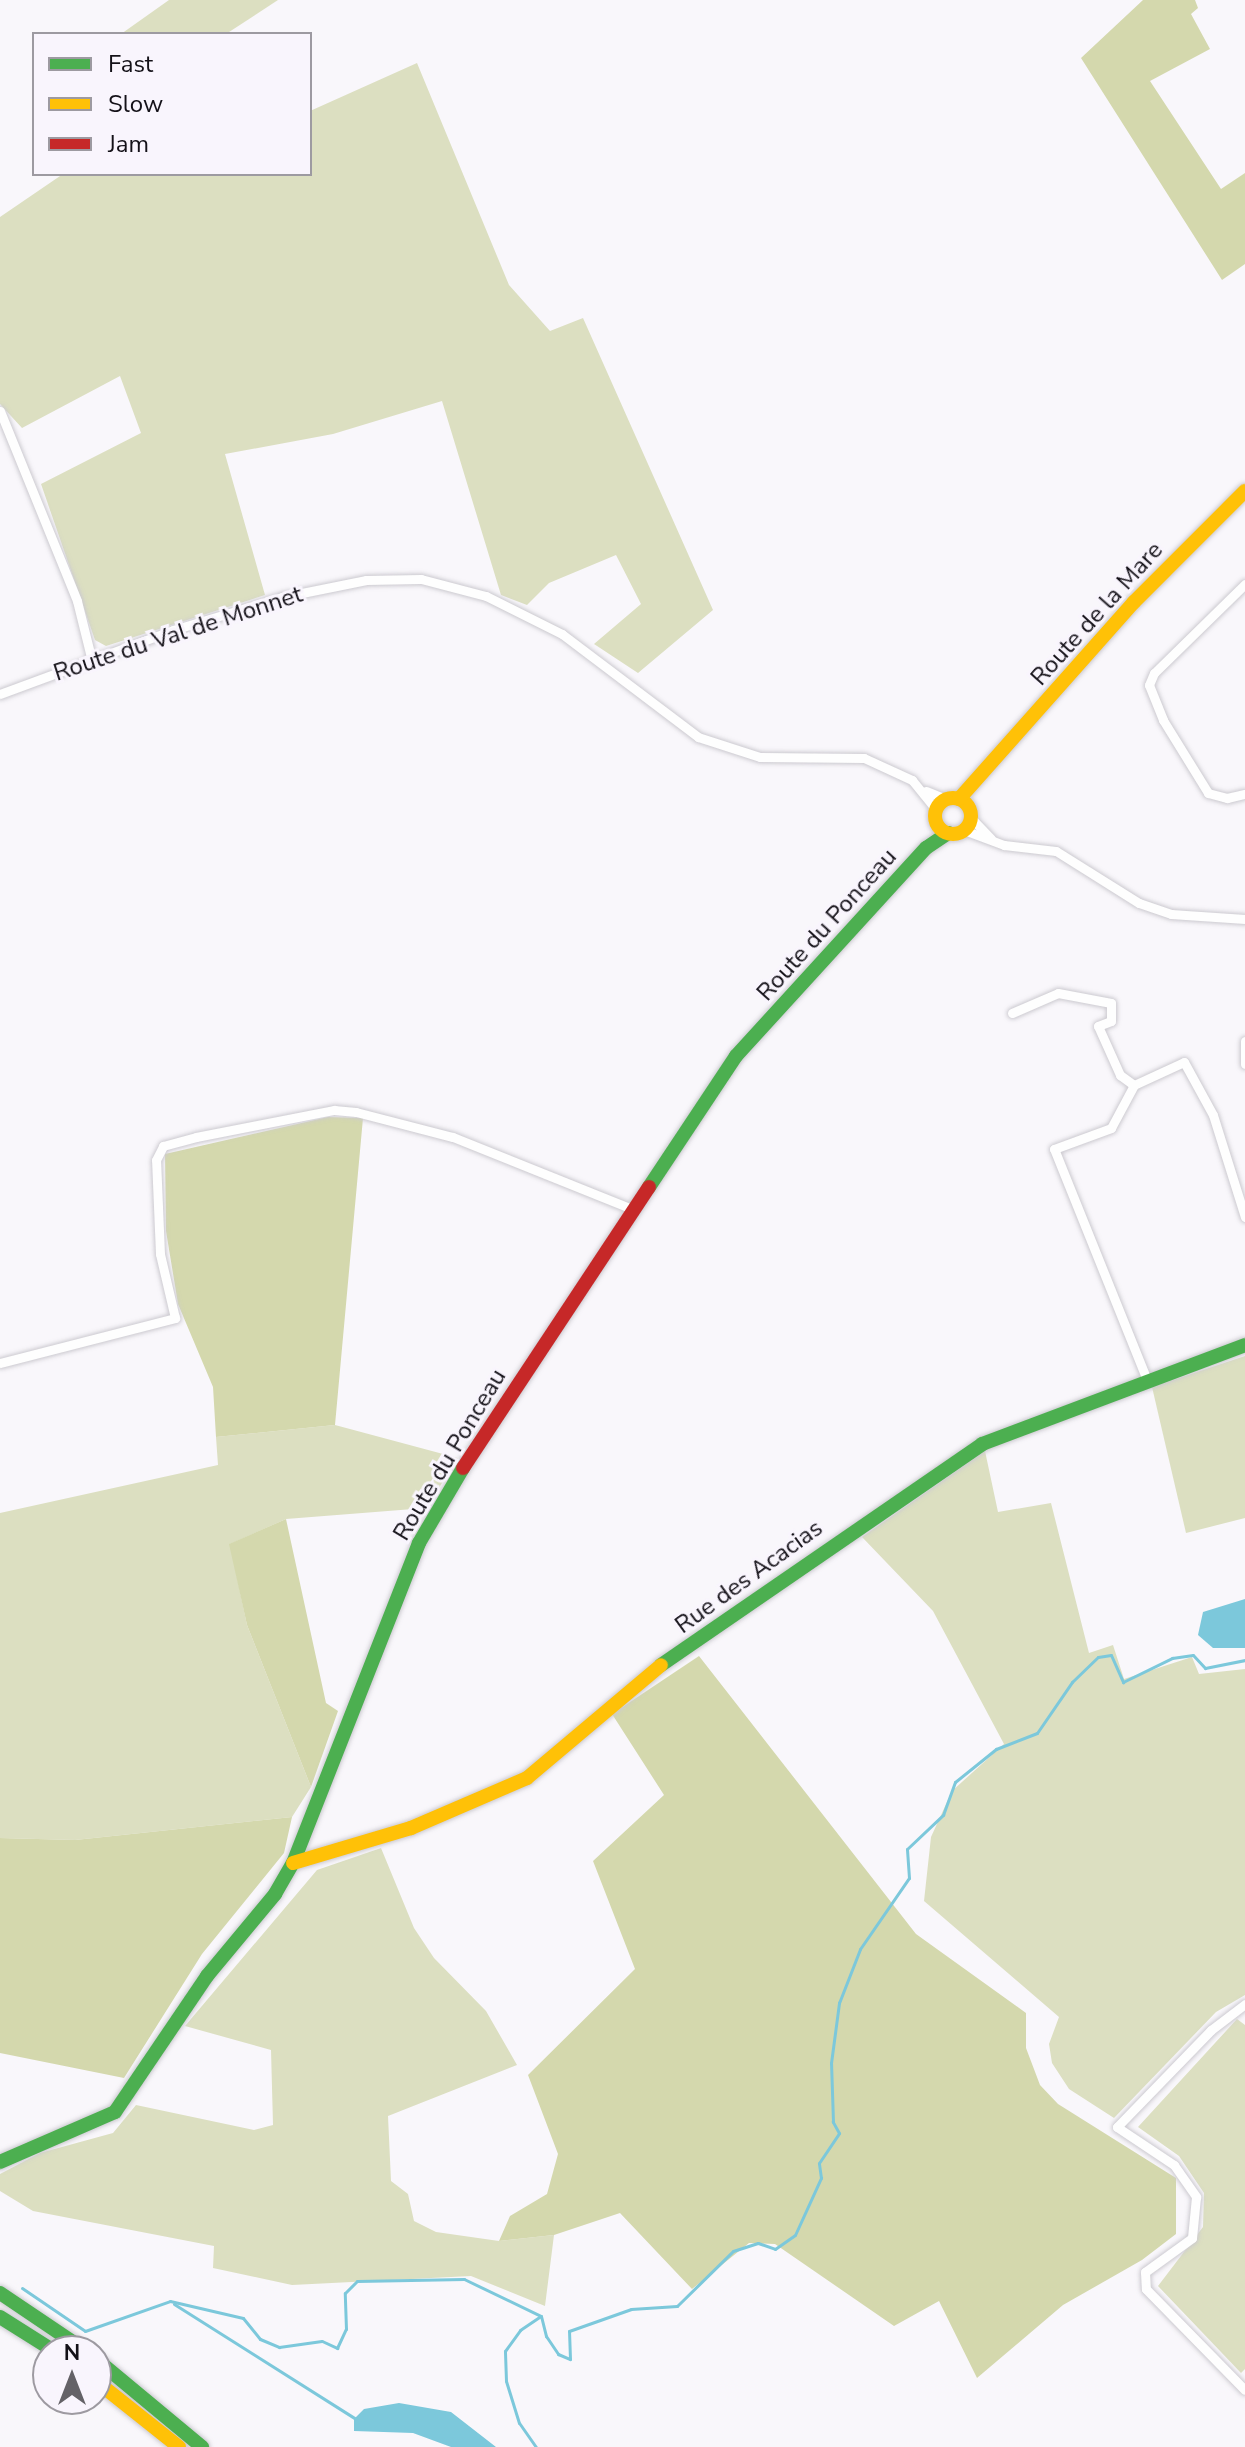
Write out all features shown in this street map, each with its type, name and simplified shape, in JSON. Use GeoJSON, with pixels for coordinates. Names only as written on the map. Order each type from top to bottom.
{"type":"FeatureCollection","features":[{"type":"Feature","properties":{"kind":"main road","name":"Route de la Mare"},"geometry":{"type":"LineString","coordinates":[[954,815],[988,771],[1134,602],[1245,491]]}},
{"type":"Feature","properties":{"kind":"main road","name":"Route du Ponceau"},"geometry":{"type":"LineString","coordinates":[[0,2162],[115,2112],[293,1863],[419,1543],[632,1209],[736,1056],[954,815]]}},
{"type":"Feature","properties":{"kind":"main road","name":"Rue des Acacias"},"geometry":{"type":"LineString","coordinates":[[293,1863],[411,1828],[527,1778],[649,1673],[952,1460],[1037,1421],[1245,1345]]}},
{"type":"Feature","properties":{"kind":"main road"},"geometry":{"type":"LineString","coordinates":[[0,2293],[62,2335]]}},
{"type":"Feature","properties":{"kind":"main road"},"geometry":{"type":"LineString","coordinates":[[0,2317],[32,2337]]}},
{"type":"Feature","properties":{"kind":"main road"},"geometry":{"type":"LineString","coordinates":[[112,2372],[202,2447]]}},
{"type":"Feature","properties":{"kind":"main road"},"geometry":{"type":"LineString","coordinates":[[112,2394],[179,2447]]}},
{"type":"Feature","properties":{"kind":"street"},"geometry":{"type":"LineString","coordinates":[[0,411],[77,601],[92,661]]}},
{"type":"Feature","properties":{"kind":"street","name":"Route du Val de Monnet"},"geometry":{"type":"LineString","coordinates":[[0,694],[173,630],[325,586],[421,579],[486,596],[562,634],[698,737],[728,750],[771,758],[864,758],[923,790],[994,841],[1056,851],[1139,903],[1171,914],[1245,919]]}},
{"type":"Feature","properties":{"kind":"street"},"geometry":{"type":"LineString","coordinates":[[1245,584],[1154,673],[1149,685],[1163,720],[1208,793],[1227,798],[1245,794]]}},
{"type":"Feature","properties":{"kind":"street"},"geometry":{"type":"LineString","coordinates":[[1012,1013],[1058,993],[1111,1003],[1111,1021],[1098,1026],[1120,1075],[1134,1085]]}},
{"type":"Feature","properties":{"kind":"street"},"geometry":{"type":"LineString","coordinates":[[1245,1041],[1245,1064]]}},
{"type":"Feature","properties":{"kind":"street"},"geometry":{"type":"LineString","coordinates":[[1147,1380],[1054,1149],[1111,1128],[1134,1085],[1184,1062],[1213,1115],[1245,1217]]}},
{"type":"Feature","properties":{"kind":"street"},"geometry":{"type":"LineString","coordinates":[[0,1363],[175,1318],[157,1232],[158,1152],[196,1137],[306,1115],[356,1112],[453,1137],[632,1209]]}},
{"type":"Feature","properties":{"kind":"street"},"geometry":{"type":"LineString","coordinates":[[1245,2004],[1211,2030],[1117,2127],[1174,2165],[1196,2197],[1192,2238],[1145,2272],[1146,2289],[1245,2390]]}},
{"type":"Feature","properties":{"kind":"green space"},"geometry":{"type":"Polygon","coordinates":[[[169,0],[278,0],[229,32],[124,32],[169,0]]]}},
{"type":"Feature","properties":{"kind":"green space"},"geometry":{"type":"Polygon","coordinates":[[[1143,0],[1195,0],[1198,8],[1191,14],[1210,49],[1150,81],[1221,189],[1245,173],[1245,264],[1222,280],[1081,58],[1143,0]]]}},
{"type":"Feature","properties":{"kind":"green space"},"geometry":{"type":"Polygon","coordinates":[[[417,63],[509,285],[550,331],[583,318],[713,610],[638,673],[594,644],[641,604],[616,555],[549,583],[527,605],[501,595],[442,401],[333,434],[225,454],[265,595],[106,646],[95,640],[41,484],[141,433],[120,376],[22,428],[0,404],[0,217],[60,176],[312,176],[312,110],[417,63]]]}},
{"type":"Feature","properties":{"kind":"green space"},"geometry":{"type":"Polygon","coordinates":[[[328,1117],[363,1118],[335,1425],[216,1437],[213,1387],[178,1304],[166,1231],[165,1154],[328,1117]]]}},
{"type":"Feature","properties":{"kind":"green space"},"geometry":{"type":"Polygon","coordinates":[[[1245,1356],[1245,1518],[1186,1533],[1152,1387],[1245,1356]]]}},
{"type":"Feature","properties":{"kind":"green space"},"geometry":{"type":"Polygon","coordinates":[[[335,1425],[458,1458],[426,1508],[286,1519],[230,1544],[247,1625],[311,1787],[292,1817],[75,1840],[0,1838],[0,1513],[218,1465],[216,1437],[335,1425]]]}},
{"type":"Feature","properties":{"kind":"green space"},"geometry":{"type":"Polygon","coordinates":[[[985,1451],[998,1512],[1051,1503],[1089,1653],[1113,1645],[1124,1679],[1192,1657],[1199,1674],[1245,1669],[1245,1995],[1216,2012],[1114,2118],[1069,2089],[1052,2063],[1049,2044],[1059,2017],[924,1901],[931,1837],[952,1791],[1004,1744],[933,1611],[862,1537],[985,1451]]]}},
{"type":"Feature","properties":{"kind":"green space"},"geometry":{"type":"Polygon","coordinates":[[[286,1519],[326,1703],[338,1711],[311,1787],[247,1625],[229,1544],[286,1519]]]}},
{"type":"Feature","properties":{"kind":"green space"},"geometry":{"type":"Polygon","coordinates":[[[699,1656],[916,1934],[1026,2013],[1026,2048],[1040,2085],[1058,2104],[1176,2178],[1176,2234],[1142,2260],[1063,2305],[977,2378],[939,2301],[894,2326],[775,2244],[749,2243],[692,2289],[620,2213],[554,2235],[499,2241],[510,2216],[547,2194],[558,2154],[528,2075],[635,1969],[593,1861],[664,1795],[612,1714],[699,1656]]]}},
{"type":"Feature","properties":{"kind":"green space"},"geometry":{"type":"Polygon","coordinates":[[[292,1817],[284,1853],[202,1954],[124,2078],[0,2053],[0,1838],[75,1840],[292,1817]]]}},
{"type":"Feature","properties":{"kind":"green space"},"geometry":{"type":"Polygon","coordinates":[[[381,1848],[414,1928],[434,1958],[486,2011],[517,2065],[388,2116],[391,2181],[408,2194],[414,2221],[436,2232],[499,2241],[554,2235],[545,2306],[471,2276],[292,2285],[213,2268],[214,2246],[33,2211],[0,2191],[0,2174],[40,2153],[113,2133],[136,2105],[254,2130],[273,2125],[271,2050],[185,2026],[317,1870],[381,1848]]]}},
{"type":"Feature","properties":{"kind":"green space"},"geometry":{"type":"Polygon","coordinates":[[[1237,2019],[1245,2025],[1245,2369],[1241,2373],[1158,2286],[1203,2227],[1204,2193],[1179,2156],[1138,2127],[1237,2019]]]}},
{"type":"Feature","properties":{"kind":"water"},"geometry":{"type":"Polygon","coordinates":[[[1245,1599],[1245,1648],[1213,1648],[1198,1635],[1203,1612],[1245,1599]]]}},
{"type":"Feature","properties":{"kind":"water"},"geometry":{"type":"Polygon","coordinates":[[[399,2403],[451,2412],[496,2447],[451,2447],[413,2433],[354,2431],[354,2419],[364,2409],[399,2403]]]}},
{"type":"Feature","properties":{"kind":"waterway"},"geometry":{"type":"LineString","coordinates":[[22,2288],[85,2331],[170,2301],[243,2318],[260,2339],[279,2347],[322,2341],[337,2348],[346,2329],[345,2293],[357,2281],[464,2279],[541,2316],[546,2336],[558,2354],[570,2359],[569,2331],[631,2309],[677,2306],[733,2251],[758,2243],[775,2249],[795,2235],[821,2178],[819,2163],[839,2133],[833,2122],[831,2063],[839,2003],[860,1949],[909,1878],[907,1849],[943,1815],[955,1782],[996,1749],[1037,1733],[1072,1682],[1098,1657],[1111,1655],[1123,1682],[1172,1658],[1193,1655],[1205,1668],[1245,1660]]}},
{"type":"Feature","properties":{"kind":"waterway"},"geometry":{"type":"LineString","coordinates":[[174,2304],[356,2419]]}},
{"type":"Feature","properties":{"kind":"waterway"},"geometry":{"type":"LineString","coordinates":[[536,2447],[519,2423],[506,2381],[505,2351],[520,2330],[541,2316]]}},
{"type":"Feature","properties":{"kind":"traffic: fast"},"geometry":{"type":"LineString","coordinates":[[649,1187],[736,1056],[926,848],[948,833]]}},
{"type":"Feature","properties":{"kind":"traffic: fast"},"geometry":{"type":"LineString","coordinates":[[661,1665],[982,1444],[1245,1345]]}},
{"type":"Feature","properties":{"kind":"traffic: fast"},"geometry":{"type":"LineString","coordinates":[[0,2162],[115,2112],[207,1976],[275,1894],[293,1863],[419,1543],[463,1468]]}},
{"type":"Feature","properties":{"kind":"traffic: fast"},"geometry":{"type":"LineString","coordinates":[[0,2293],[62,2335]]}},
{"type":"Feature","properties":{"kind":"traffic: fast"},"geometry":{"type":"LineString","coordinates":[[0,2317],[32,2337]]}},
{"type":"Feature","properties":{"kind":"traffic: fast"},"geometry":{"type":"LineString","coordinates":[[112,2372],[202,2447]]}},
{"type":"Feature","properties":{"kind":"traffic: slow"},"geometry":{"type":"LineString","coordinates":[[959,799],[1134,602],[1245,491]]}},
{"type":"Feature","properties":{"kind":"traffic: slow"},"geometry":{"type":"LineString","coordinates":[[953,798],[966,803],[971,816],[966,829],[953,834],[940,829],[935,816],[940,803],[953,798]]}},
{"type":"Feature","properties":{"kind":"traffic: slow"},"geometry":{"type":"LineString","coordinates":[[293,1863],[411,1828],[527,1778],[661,1665]]}},
{"type":"Feature","properties":{"kind":"traffic: slow"},"geometry":{"type":"LineString","coordinates":[[112,2394],[179,2447]]}},
{"type":"Feature","properties":{"kind":"traffic: jam"},"geometry":{"type":"LineString","coordinates":[[463,1468],[649,1187]]}}]}
